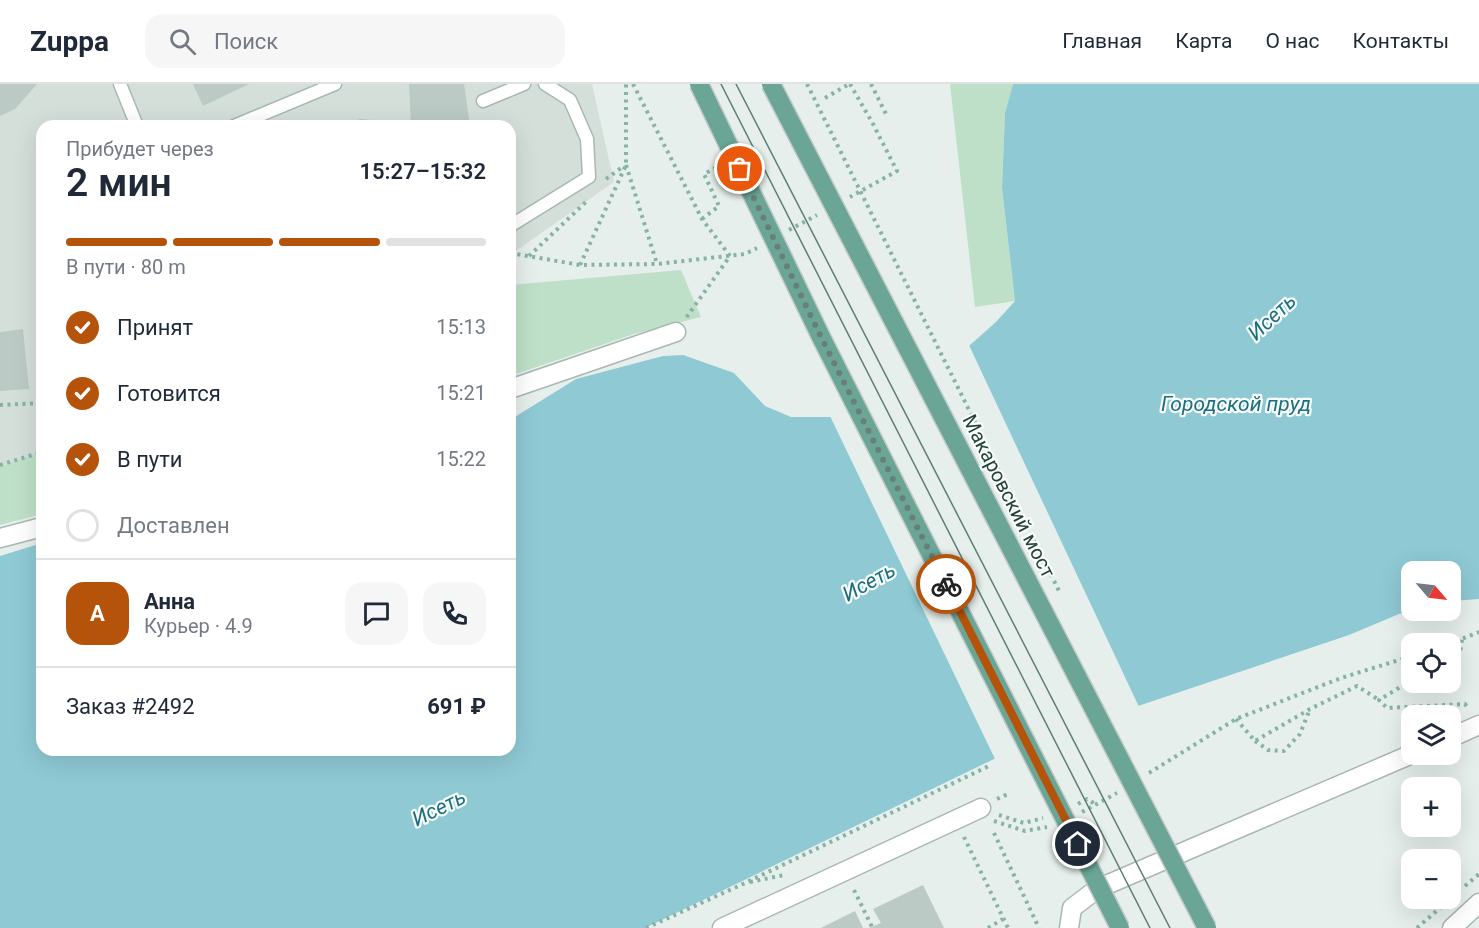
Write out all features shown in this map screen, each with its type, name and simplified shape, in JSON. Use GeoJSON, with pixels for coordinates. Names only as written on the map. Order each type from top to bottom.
{"type":"FeatureCollection","features":[{"type":"Feature","properties":{"kind":"main road"},"geometry":{"type":"LineString","coordinates":[[699,84],[822,339],[1120,928]]}},
{"type":"Feature","properties":{"kind":"main road","name":"Макаровский мост"},"geometry":{"type":"LineString","coordinates":[[771,84],[1207,928]]}},
{"type":"Feature","properties":{"kind":"street"},"geometry":{"type":"LineString","coordinates":[[516,387],[676,332]]}},
{"type":"Feature","properties":{"kind":"street"},"geometry":{"type":"LineString","coordinates":[[0,538],[36,529]]}},
{"type":"Feature","properties":{"kind":"street"},"geometry":{"type":"LineString","coordinates":[[1461,729],[1475,718]]}},
{"type":"Feature","properties":{"kind":"street"},"geometry":{"type":"LineString","coordinates":[[1069,928],[1071,908],[1097,889],[1401,759]]}},
{"type":"Feature","properties":{"kind":"street"},"geometry":{"type":"LineString","coordinates":[[722,928],[981,808]]}},
{"type":"Feature","properties":{"kind":"street"},"geometry":{"type":"LineString","coordinates":[[1452,928],[1479,903]]}},
{"type":"Feature","properties":{"kind":"lane"},"geometry":{"type":"LineString","coordinates":[[120,84],[135,120]]}},
{"type":"Feature","properties":{"kind":"lane"},"geometry":{"type":"LineString","coordinates":[[248,120],[334,84]]}},
{"type":"Feature","properties":{"kind":"lane"},"geometry":{"type":"LineString","coordinates":[[483,101],[524,84]]}},
{"type":"Feature","properties":{"kind":"lane"},"geometry":{"type":"LineString","coordinates":[[516,222],[588,177],[587,139],[570,100],[545,84]]}},
{"type":"Feature","properties":{"kind":"path"},"geometry":{"type":"LineString","coordinates":[[626,84],[626,165],[657,264]]}},
{"type":"Feature","properties":{"kind":"path"},"geometry":{"type":"LineString","coordinates":[[633,84],[702,219],[730,256]]}},
{"type":"Feature","properties":{"kind":"path"},"geometry":{"type":"LineString","coordinates":[[807,84],[1062,597]]}},
{"type":"Feature","properties":{"kind":"path"},"geometry":{"type":"LineString","coordinates":[[825,98],[850,84],[897,171],[846,199]]}},
{"type":"Feature","properties":{"kind":"path"},"geometry":{"type":"LineString","coordinates":[[871,84],[886,114]]}},
{"type":"Feature","properties":{"kind":"path"},"geometry":{"type":"LineString","coordinates":[[602,188],[626,165]]}},
{"type":"Feature","properties":{"kind":"path"},"geometry":{"type":"LineString","coordinates":[[580,265],[626,165]]}},
{"type":"Feature","properties":{"kind":"path"},"geometry":{"type":"LineString","coordinates":[[702,219],[719,206],[704,174],[719,166]]}},
{"type":"Feature","properties":{"kind":"path"},"geometry":{"type":"LineString","coordinates":[[529,256],[593,195]]}},
{"type":"Feature","properties":{"kind":"path"},"geometry":{"type":"LineString","coordinates":[[786,232],[826,210]]}},
{"type":"Feature","properties":{"kind":"path"},"geometry":{"type":"LineString","coordinates":[[516,254],[580,265],[657,264],[745,254],[765,243]]}},
{"type":"Feature","properties":{"kind":"path"},"geometry":{"type":"LineString","coordinates":[[676,332],[730,256]]}},
{"type":"Feature","properties":{"kind":"path"},"geometry":{"type":"LineString","coordinates":[[0,405],[36,403]]}},
{"type":"Feature","properties":{"kind":"path"},"geometry":{"type":"LineString","coordinates":[[0,465],[36,454]]}},
{"type":"Feature","properties":{"kind":"path"},"geometry":{"type":"LineString","coordinates":[[1461,646],[1462,639],[1479,632]]}},
{"type":"Feature","properties":{"kind":"path"},"geometry":{"type":"LineString","coordinates":[[1147,775],[1236,719],[1341,678],[1401,659]]}},
{"type":"Feature","properties":{"kind":"path"},"geometry":{"type":"LineString","coordinates":[[1255,741],[1310,709],[1357,686],[1387,708],[1465,704],[1475,718]]}},
{"type":"Feature","properties":{"kind":"path"},"geometry":{"type":"LineString","coordinates":[[1379,700],[1401,687]]}},
{"type":"Feature","properties":{"kind":"path"},"geometry":{"type":"LineString","coordinates":[[1236,719],[1255,741],[1268,750],[1284,751],[1300,735],[1310,709]]}},
{"type":"Feature","properties":{"kind":"path"},"geometry":{"type":"LineString","coordinates":[[646,928],[991,765]]}},
{"type":"Feature","properties":{"kind":"path"},"geometry":{"type":"LineString","coordinates":[[1146,768],[1152,778]]}},
{"type":"Feature","properties":{"kind":"path"},"geometry":{"type":"LineString","coordinates":[[1097,806],[1127,787]]}},
{"type":"Feature","properties":{"kind":"path"},"geometry":{"type":"LineString","coordinates":[[956,820],[1008,928]]}},
{"type":"Feature","properties":{"kind":"path"},"geometry":{"type":"LineString","coordinates":[[994,833],[1039,928]]}},
{"type":"Feature","properties":{"kind":"path"},"geometry":{"type":"LineString","coordinates":[[855,892],[872,927]]}},
{"type":"Feature","properties":{"kind":"path"},"geometry":{"type":"LineString","coordinates":[[987,928],[1004,919]]}},
{"type":"Feature","properties":{"kind":"shaded area"},"geometry":{"type":"Polygon","coordinates":[[[0,84],[592,84],[614,182],[516,251],[516,120],[36,120],[36,453],[0,467],[0,84]]]}},
{"type":"Feature","properties":{"kind":"green space"},"geometry":{"type":"Polygon","coordinates":[[[950,84],[1013,84],[1005,113],[1002,188],[1015,301],[975,307],[950,84]]]}},
{"type":"Feature","properties":{"kind":"green space"},"geometry":{"type":"Polygon","coordinates":[[[681,270],[701,317],[634,334],[516,374],[516,284],[681,270]]]}},
{"type":"Feature","properties":{"kind":"green space"},"geometry":{"type":"Polygon","coordinates":[[[36,453],[36,516],[0,525],[0,467],[36,453]]]}},
{"type":"Feature","properties":{"kind":"water","name":"Городской пруд"},"geometry":{"type":"Polygon","coordinates":[[[1013,84],[1479,84],[1479,599],[1461,600],[1461,561],[1401,561],[1401,614],[1349,635],[1138,706],[994,759],[645,928],[0,928],[0,556],[36,545],[36,756],[516,756],[516,416],[576,379],[663,356],[683,355],[734,373],[765,406],[791,417],[830,417],[969,346],[1015,301],[1002,188],[1005,113],[1013,84]]]}},
{"type":"Feature","properties":{"kind":"pier"},"geometry":{"type":"Polygon","coordinates":[[[968,343],[1140,709],[996,761],[829,414],[968,343]]]}},
{"type":"Feature","properties":{"kind":"building"},"geometry":{"type":"Polygon","coordinates":[[[0,84],[37,84],[15,109],[0,116],[0,84]]]}},
{"type":"Feature","properties":{"kind":"building"},"geometry":{"type":"Polygon","coordinates":[[[193,84],[249,84],[203,106],[193,84]]]}},
{"type":"Feature","properties":{"kind":"building"},"geometry":{"type":"Polygon","coordinates":[[[409,84],[464,84],[469,120],[411,120],[409,84]]]}},
{"type":"Feature","properties":{"kind":"building"},"geometry":{"type":"Polygon","coordinates":[[[23,329],[29,389],[0,391],[0,332],[23,329]]]}},
{"type":"Feature","properties":{"kind":"building"},"geometry":{"type":"Polygon","coordinates":[[[923,885],[944,928],[869,928],[881,923],[873,909],[923,885]]]}},
{"type":"Feature","properties":{"kind":"building"},"geometry":{"type":"Polygon","coordinates":[[[855,911],[863,928],[821,928],[855,911]]]}},
{"type":"Feature","properties":{"kind":"tram line"},"geometry":{"type":"LineString","coordinates":[[721,84],[1150,928]]}},
{"type":"Feature","properties":{"kind":"tram line"},"geometry":{"type":"LineString","coordinates":[[736,84],[1170,928]]}},
{"type":"Feature","properties":{"kind":"way so far"},"geometry":{"type":"LineString","coordinates":[[740,169],[822,339],[946,584]]}},
{"type":"Feature","properties":{"kind":"route"},"geometry":{"type":"LineString","coordinates":[[946,584],[1078,844]]}},
{"type":"Feature","properties":{"kind":"water label","name":"Исеть"},"geometry":{"type":"Point","coordinates":[1272,317]}},
{"type":"Feature","properties":{"kind":"water label","name":"Исеть"},"geometry":{"type":"Point","coordinates":[869,582]}},
{"type":"Feature","properties":{"kind":"water label","name":"Исеть"},"geometry":{"type":"Point","coordinates":[439,808]}}]}
